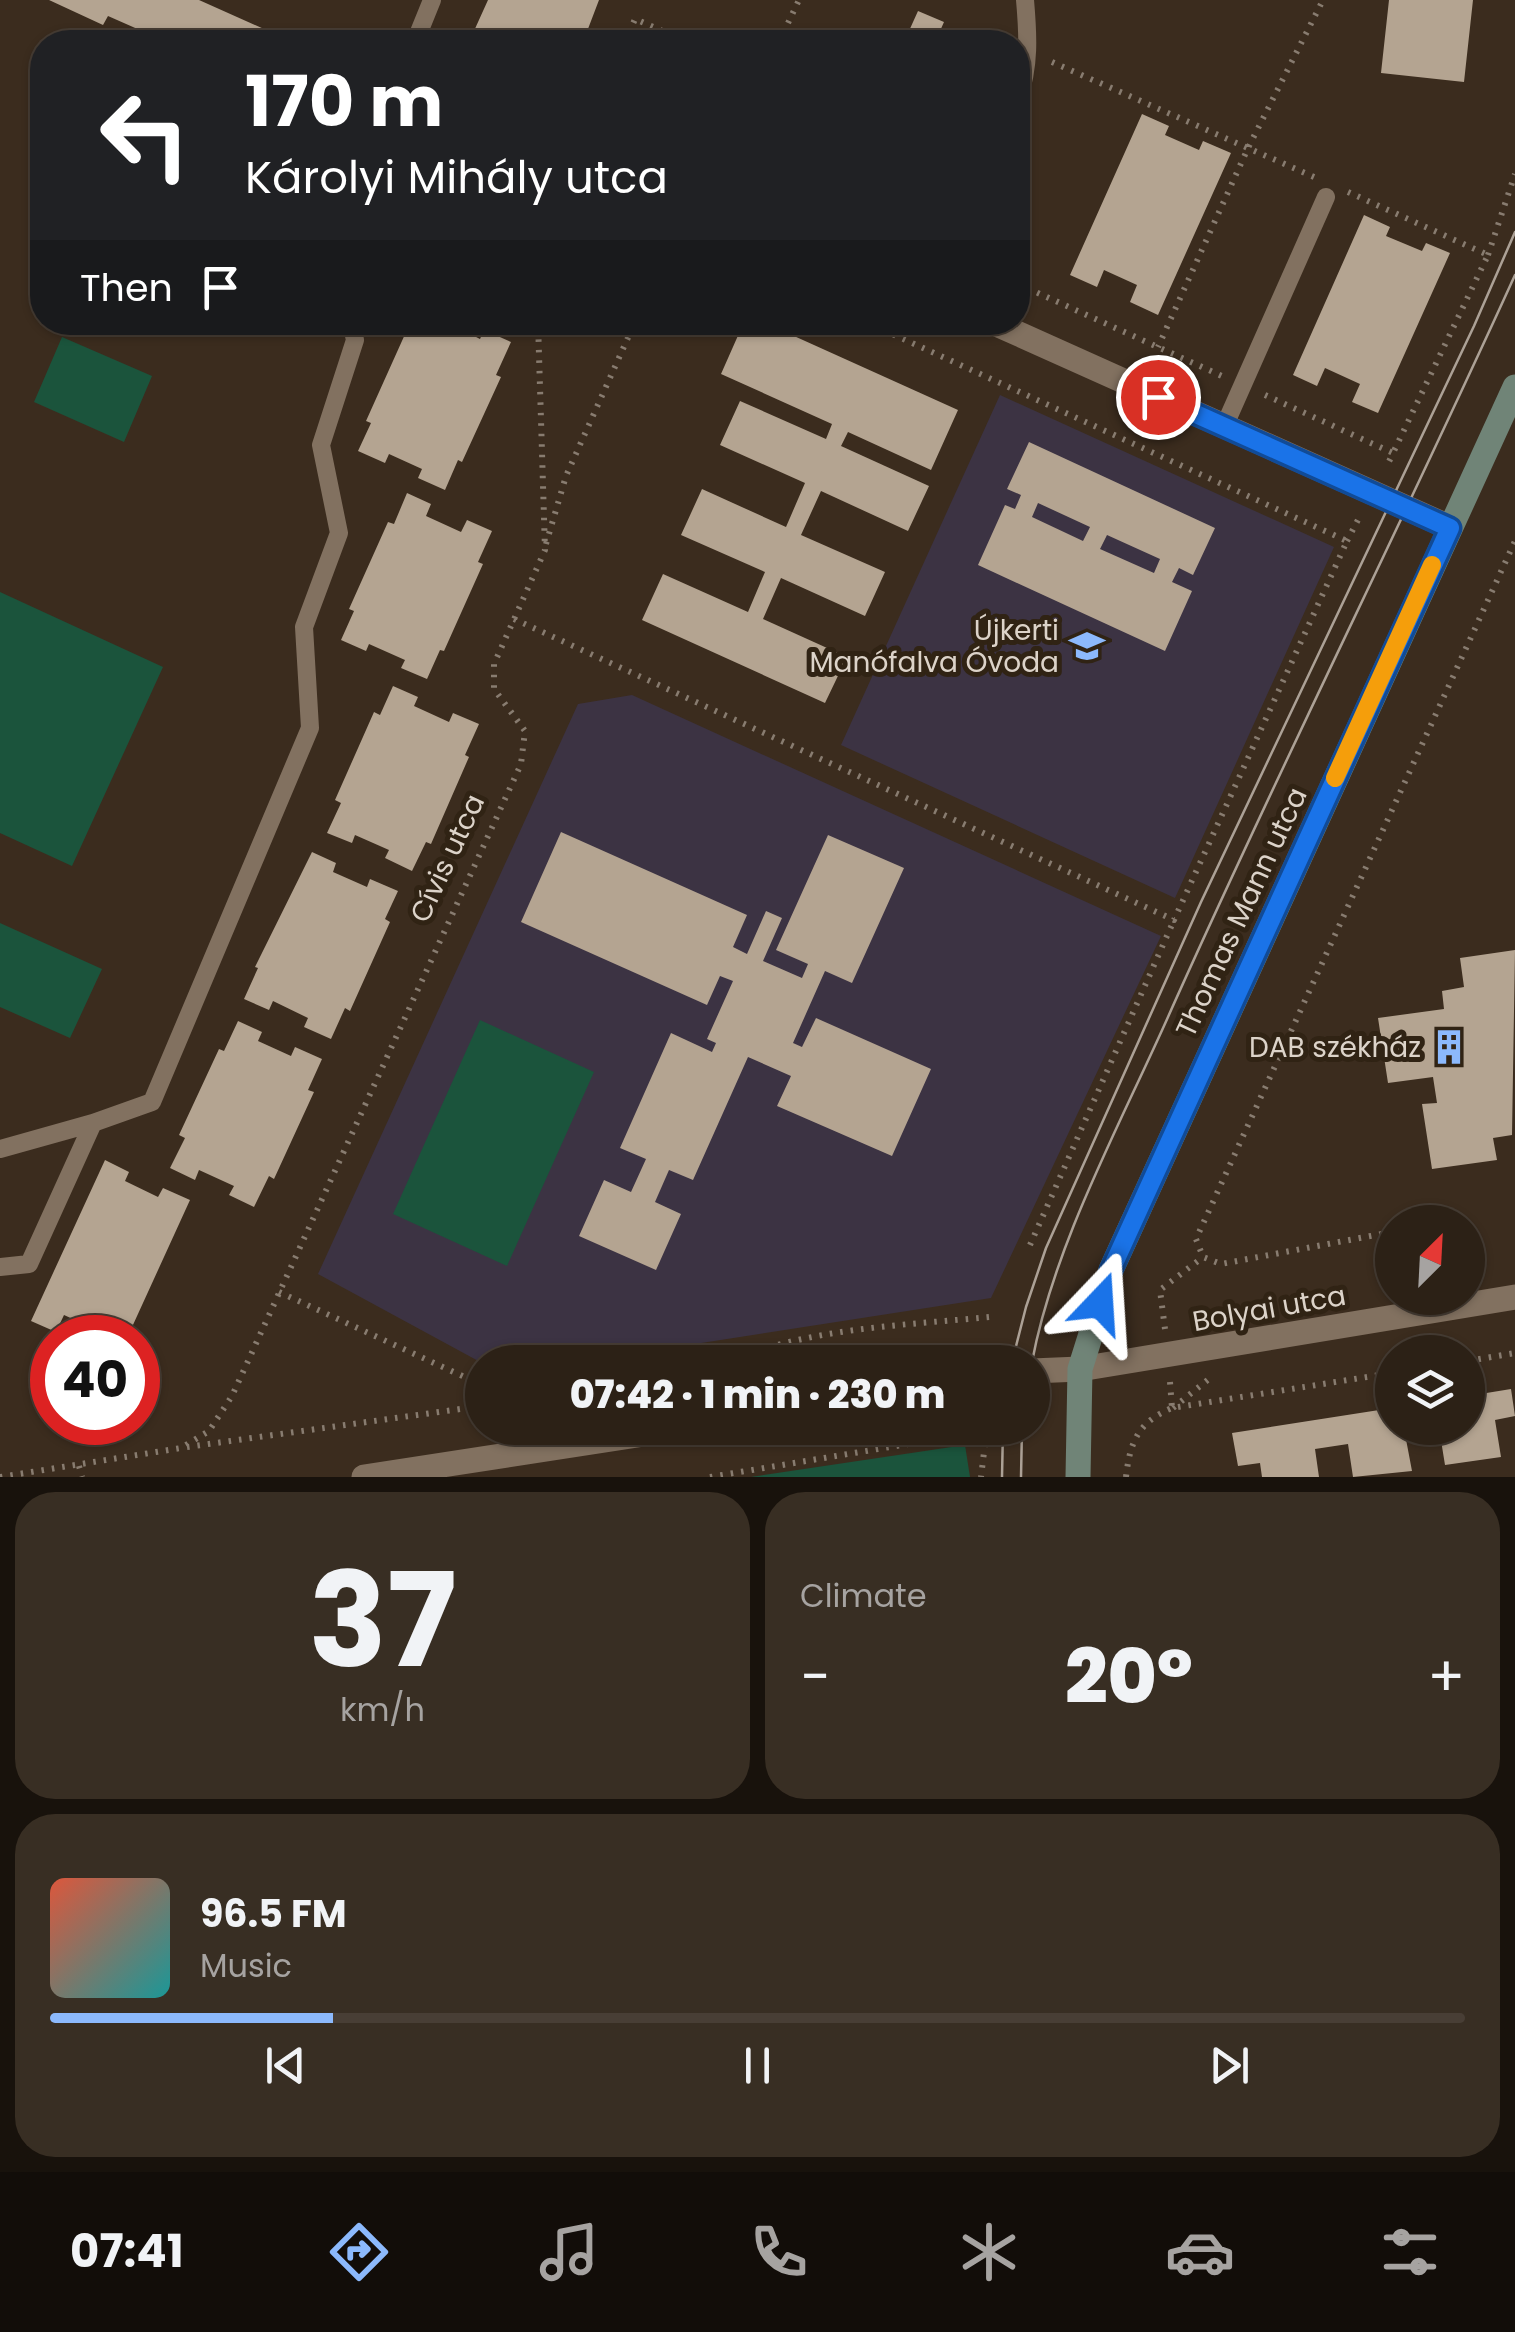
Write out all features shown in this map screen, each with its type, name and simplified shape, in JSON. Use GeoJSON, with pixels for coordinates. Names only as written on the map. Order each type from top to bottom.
{"type":"FeatureCollection","features":[{"type":"Feature","properties":{"kind":"street"},"geometry":{"type":"LineString","coordinates":[[1021,335],[1450,528]]}},
{"type":"Feature","properties":{"kind":"street","name":"Thomas Mann utca"},"geometry":{"type":"LineString","coordinates":[[1078,1477],[1080,1369],[1111,1270],[1515,387]]}},
{"type":"Feature","properties":{"kind":"street","name":"Bolyai utca"},"geometry":{"type":"LineString","coordinates":[[1050,1371],[1515,1297]]}},
{"type":"Feature","properties":{"kind":"street"},"geometry":{"type":"LineString","coordinates":[[364,1477],[572,1445]]}},
{"type":"Feature","properties":{"kind":"lane"},"geometry":{"type":"LineString","coordinates":[[420,30],[432,0]]}},
{"type":"Feature","properties":{"kind":"lane"},"geometry":{"type":"LineString","coordinates":[[1025,0],[1026,30]]}},
{"type":"Feature","properties":{"kind":"lane"},"geometry":{"type":"LineString","coordinates":[[1224,426],[1330,191]]}},
{"type":"Feature","properties":{"kind":"lane"},"geometry":{"type":"LineString","coordinates":[[0,1149],[152,1102],[310,728],[304,628],[339,533],[321,445],[354,335]]}},
{"type":"Feature","properties":{"kind":"lane"},"geometry":{"type":"LineString","coordinates":[[0,1267],[29,1264],[92,1123]]}},
{"type":"Feature","properties":{"kind":"path"},"geometry":{"type":"LineString","coordinates":[[785,30],[799,0]]}},
{"type":"Feature","properties":{"kind":"path"},"geometry":{"type":"LineString","coordinates":[[1158,348],[1248,148],[1324,0]]}},
{"type":"Feature","properties":{"kind":"path"},"geometry":{"type":"LineString","coordinates":[[630,30],[635,19],[660,30]]}},
{"type":"Feature","properties":{"kind":"path"},"geometry":{"type":"LineString","coordinates":[[1030,53],[1317,178]]}},
{"type":"Feature","properties":{"kind":"path"},"geometry":{"type":"LineString","coordinates":[[1393,454],[1488,255],[1515,174]]}},
{"type":"Feature","properties":{"kind":"path"},"geometry":{"type":"LineString","coordinates":[[1330,191],[1488,255]]}},
{"type":"Feature","properties":{"kind":"path","name":"Cívis utca"},"geometry":{"type":"LineString","coordinates":[[181,1448],[209,1431],[232,1396],[521,764],[525,731],[494,689],[494,664],[545,550],[538,335]]}},
{"type":"Feature","properties":{"kind":"path"},"geometry":{"type":"LineString","coordinates":[[545,550],[566,476],[629,335]]}},
{"type":"Feature","properties":{"kind":"path"},"geometry":{"type":"LineString","coordinates":[[895,335],[1347,541],[1030,1245]]}},
{"type":"Feature","properties":{"kind":"path"},"geometry":{"type":"LineString","coordinates":[[1375,1235],[1222,1264],[1203,1257],[1196,1239],[1515,541]]}},
{"type":"Feature","properties":{"kind":"path"},"geometry":{"type":"LineString","coordinates":[[514,619],[1174,920]]}},
{"type":"Feature","properties":{"kind":"path"},"geometry":{"type":"LineString","coordinates":[[279,1292],[465,1377]]}},
{"type":"Feature","properties":{"kind":"path"},"geometry":{"type":"LineString","coordinates":[[783,1345],[990,1317]]}},
{"type":"Feature","properties":{"kind":"path"},"geometry":{"type":"LineString","coordinates":[[1485,1358],[1515,1353]]}},
{"type":"Feature","properties":{"kind":"path"},"geometry":{"type":"LineString","coordinates":[[1126,1477],[1133,1441],[1150,1417],[1172,1408],[1375,1376]]}},
{"type":"Feature","properties":{"kind":"path"},"geometry":{"type":"LineString","coordinates":[[0,1476],[465,1408]]}},
{"type":"Feature","properties":{"kind":"path"},"geometry":{"type":"LineString","coordinates":[[710,1477],[974,1433],[984,1444],[982,1477]]}},
{"type":"Feature","properties":{"kind":"path"},"geometry":{"type":"LineString","coordinates":[[80,1466],[82,1477]]}},
{"type":"Feature","properties":{"kind":"shaded area","name":"Újkerti Manófalva Óvoda"},"geometry":{"type":"Polygon","coordinates":[[[1000,395],[1334,547],[1175,898],[841,745],[1000,395]]]}},
{"type":"Feature","properties":{"kind":"shaded area"},"geometry":{"type":"Polygon","coordinates":[[[632,695],[1161,936],[991,1298],[688,1345],[465,1345],[465,1354],[318,1274],[578,704],[632,695]]]}},
{"type":"Feature","properties":{"kind":"green space"},"geometry":{"type":"Polygon","coordinates":[[[62,337],[152,376],[124,442],[34,402],[62,337]]]}},
{"type":"Feature","properties":{"kind":"green space"},"geometry":{"type":"Polygon","coordinates":[[[0,592],[163,667],[72,866],[0,833],[0,592]]]}},
{"type":"Feature","properties":{"kind":"green space"},"geometry":{"type":"Polygon","coordinates":[[[0,923],[102,969],[70,1038],[0,1007],[0,923]]]}},
{"type":"Feature","properties":{"kind":"green space"},"geometry":{"type":"Polygon","coordinates":[[[480,1020],[594,1072],[507,1266],[393,1214],[480,1020]]]}},
{"type":"Feature","properties":{"kind":"green space"},"geometry":{"type":"Polygon","coordinates":[[[965,1445],[970,1477],[751,1477],[965,1445]]]}},
{"type":"Feature","properties":{"kind":"building"},"geometry":{"type":"Polygon","coordinates":[[[49,0],[199,0],[266,30],[140,30],[108,16],[103,25],[49,0]]]}},
{"type":"Feature","properties":{"kind":"building"},"geometry":{"type":"Polygon","coordinates":[[[488,0],[599,0],[588,30],[474,30],[488,0]]]}},
{"type":"Feature","properties":{"kind":"building"},"geometry":{"type":"Polygon","coordinates":[[[1389,0],[1473,0],[1464,82],[1381,73],[1389,0]]]}},
{"type":"Feature","properties":{"kind":"building"},"geometry":{"type":"Polygon","coordinates":[[[918,11],[944,22],[940,30],[909,30],[918,11]]]}},
{"type":"Feature","properties":{"kind":"building"},"geometry":{"type":"Polygon","coordinates":[[[1142,114],[1169,126],[1165,135],[1199,150],[1203,141],[1231,153],[1158,315],[1130,302],[1137,285],[1104,270],[1097,287],[1070,275],[1142,114]]]}},
{"type":"Feature","properties":{"kind":"building"},"geometry":{"type":"Polygon","coordinates":[[[1364,215],[1390,227],[1386,236],[1422,251],[1426,243],[1450,253],[1378,413],[1352,402],[1360,384],[1325,368],[1317,386],[1293,375],[1364,215]]]}},
{"type":"Feature","properties":{"kind":"building"},"geometry":{"type":"Polygon","coordinates":[[[405,335],[472,335],[480,339],[482,335],[495,335],[511,342],[496,375],[501,377],[445,490],[418,478],[422,469],[389,454],[385,463],[358,451],[371,423],[366,421],[405,335]]]}},
{"type":"Feature","properties":{"kind":"building"},"geometry":{"type":"Polygon","coordinates":[[[738,335],[792,335],[958,410],[931,470],[848,432],[841,446],[929,486],[908,531],[821,491],[801,535],[885,572],[865,616],[781,578],[763,619],[847,657],[825,703],[642,620],[663,574],[748,612],[765,572],[681,535],[702,489],[786,527],[805,483],[720,445],[740,401],[826,439],[832,424],[721,374],[738,335]]]}},
{"type":"Feature","properties":{"kind":"building"},"geometry":{"type":"Polygon","coordinates":[[[1029,442],[1215,528],[1193,575],[1179,568],[1172,582],[1192,591],[1165,651],[978,565],[1005,505],[1015,509],[1021,495],[1007,489],[1029,442]],[[1038,503],[1032,517],[1083,541],[1090,527],[1038,503]],[[1107,535],[1100,549],[1154,573],[1160,559],[1107,535]]]}},
{"type":"Feature","properties":{"kind":"building"},"geometry":{"type":"Polygon","coordinates":[[[407,493],[431,504],[426,516],[461,532],[467,520],[492,531],[478,562],[483,564],[444,651],[440,650],[427,679],[401,668],[405,660],[369,644],[366,651],[341,640],[354,611],[349,609],[388,522],[394,524],[407,493]]]}},
{"type":"Feature","properties":{"kind":"building"},"geometry":{"type":"Polygon","coordinates":[[[393,686],[418,697],[414,706],[449,722],[453,713],[479,724],[431,844],[426,842],[412,871],[385,858],[389,850],[355,835],[352,843],[327,833],[341,803],[335,800],[374,712],[380,715],[393,686]]]}},
{"type":"Feature","properties":{"kind":"building"},"geometry":{"type":"Polygon","coordinates":[[[561,832],[747,915],[733,947],[747,954],[766,911],[782,918],[763,961],[802,978],[808,964],[776,950],[828,835],[904,868],[852,983],[825,971],[793,1043],[802,1047],[816,1018],[931,1069],[892,1156],[777,1106],[791,1076],[748,1057],[693,1180],[669,1170],[655,1202],[681,1214],[656,1270],[579,1236],[604,1180],[631,1192],[646,1159],[620,1148],[671,1033],[712,1052],[716,1043],[707,1039],[733,981],[720,976],[707,1005],[521,922],[561,832]]]}},
{"type":"Feature","properties":{"kind":"building"},"geometry":{"type":"Polygon","coordinates":[[[312,852],[336,863],[333,872],[367,887],[370,879],[398,891],[385,919],[390,922],[350,1011],[345,1008],[331,1039],[304,1027],[308,1018],[273,1001],[269,1010],[244,999],[258,968],[255,967],[312,852]]]}},
{"type":"Feature","properties":{"kind":"building","name":"DAB székház"},"geometry":{"type":"Polygon","coordinates":[[[1515,950],[1512,1135],[1493,1138],[1497,1160],[1432,1169],[1422,1104],[1437,1103],[1433,1077],[1388,1083],[1378,1018],[1444,1009],[1442,991],[1464,987],[1460,958],[1515,950]]]}},
{"type":"Feature","properties":{"kind":"building"},"geometry":{"type":"Polygon","coordinates":[[[238,1021],[262,1032],[258,1041],[291,1056],[295,1047],[322,1059],[308,1090],[314,1092],[274,1179],[269,1176],[254,1207],[229,1195],[234,1186],[199,1170],[195,1180],[170,1168],[185,1138],[179,1135],[219,1049],[224,1051],[238,1021]]]}},
{"type":"Feature","properties":{"kind":"building"},"geometry":{"type":"Polygon","coordinates":[[[105,1160],[129,1172],[125,1181],[158,1197],[163,1188],[190,1200],[138,1315],[34,1315],[105,1160]]]}},
{"type":"Feature","properties":{"kind":"building"},"geometry":{"type":"Polygon","coordinates":[[[1511,1389],[1515,1416],[1495,1420],[1501,1457],[1445,1465],[1442,1445],[1485,1445],[1485,1393],[1511,1389]]]}},
{"type":"Feature","properties":{"kind":"building"},"geometry":{"type":"Polygon","coordinates":[[[1375,1411],[1375,1445],[1407,1445],[1412,1471],[1353,1477],[1348,1444],[1315,1449],[1319,1477],[1262,1477],[1260,1463],[1238,1466],[1232,1433],[1375,1411]]]}},
{"type":"Feature","properties":{"kind":"tram line"},"geometry":{"type":"LineString","coordinates":[[1016,1345],[1046,1248],[1201,902],[1515,232]]}},
{"type":"Feature","properties":{"kind":"tram line"},"geometry":{"type":"LineString","coordinates":[[1036,1345],[1056,1274],[1090,1187],[1515,275]]}},
{"type":"Feature","properties":{"kind":"tram line"},"geometry":{"type":"LineString","coordinates":[[1002,1477],[1003,1445]]}},
{"type":"Feature","properties":{"kind":"tram line"},"geometry":{"type":"LineString","coordinates":[[1021,1477],[1022,1445]]}},
{"type":"Feature","properties":{"kind":"slow traffic"},"geometry":{"type":"LineString","coordinates":[[1335,778],[1432,565]]}},
{"type":"Feature","properties":{"kind":"place","name":"Újkerti Manófalva Óvoda"},"geometry":{"type":"Point","coordinates":[1087,646]}},
{"type":"Feature","properties":{"kind":"place","name":"DAB székház"},"geometry":{"type":"Point","coordinates":[1449,1047]}},
{"type":"Feature","properties":{"kind":"route"},"geometry":{"type":"LineString","coordinates":[[1100,1303],[1111,1270],[1450,528],[1158,397]]}}]}
